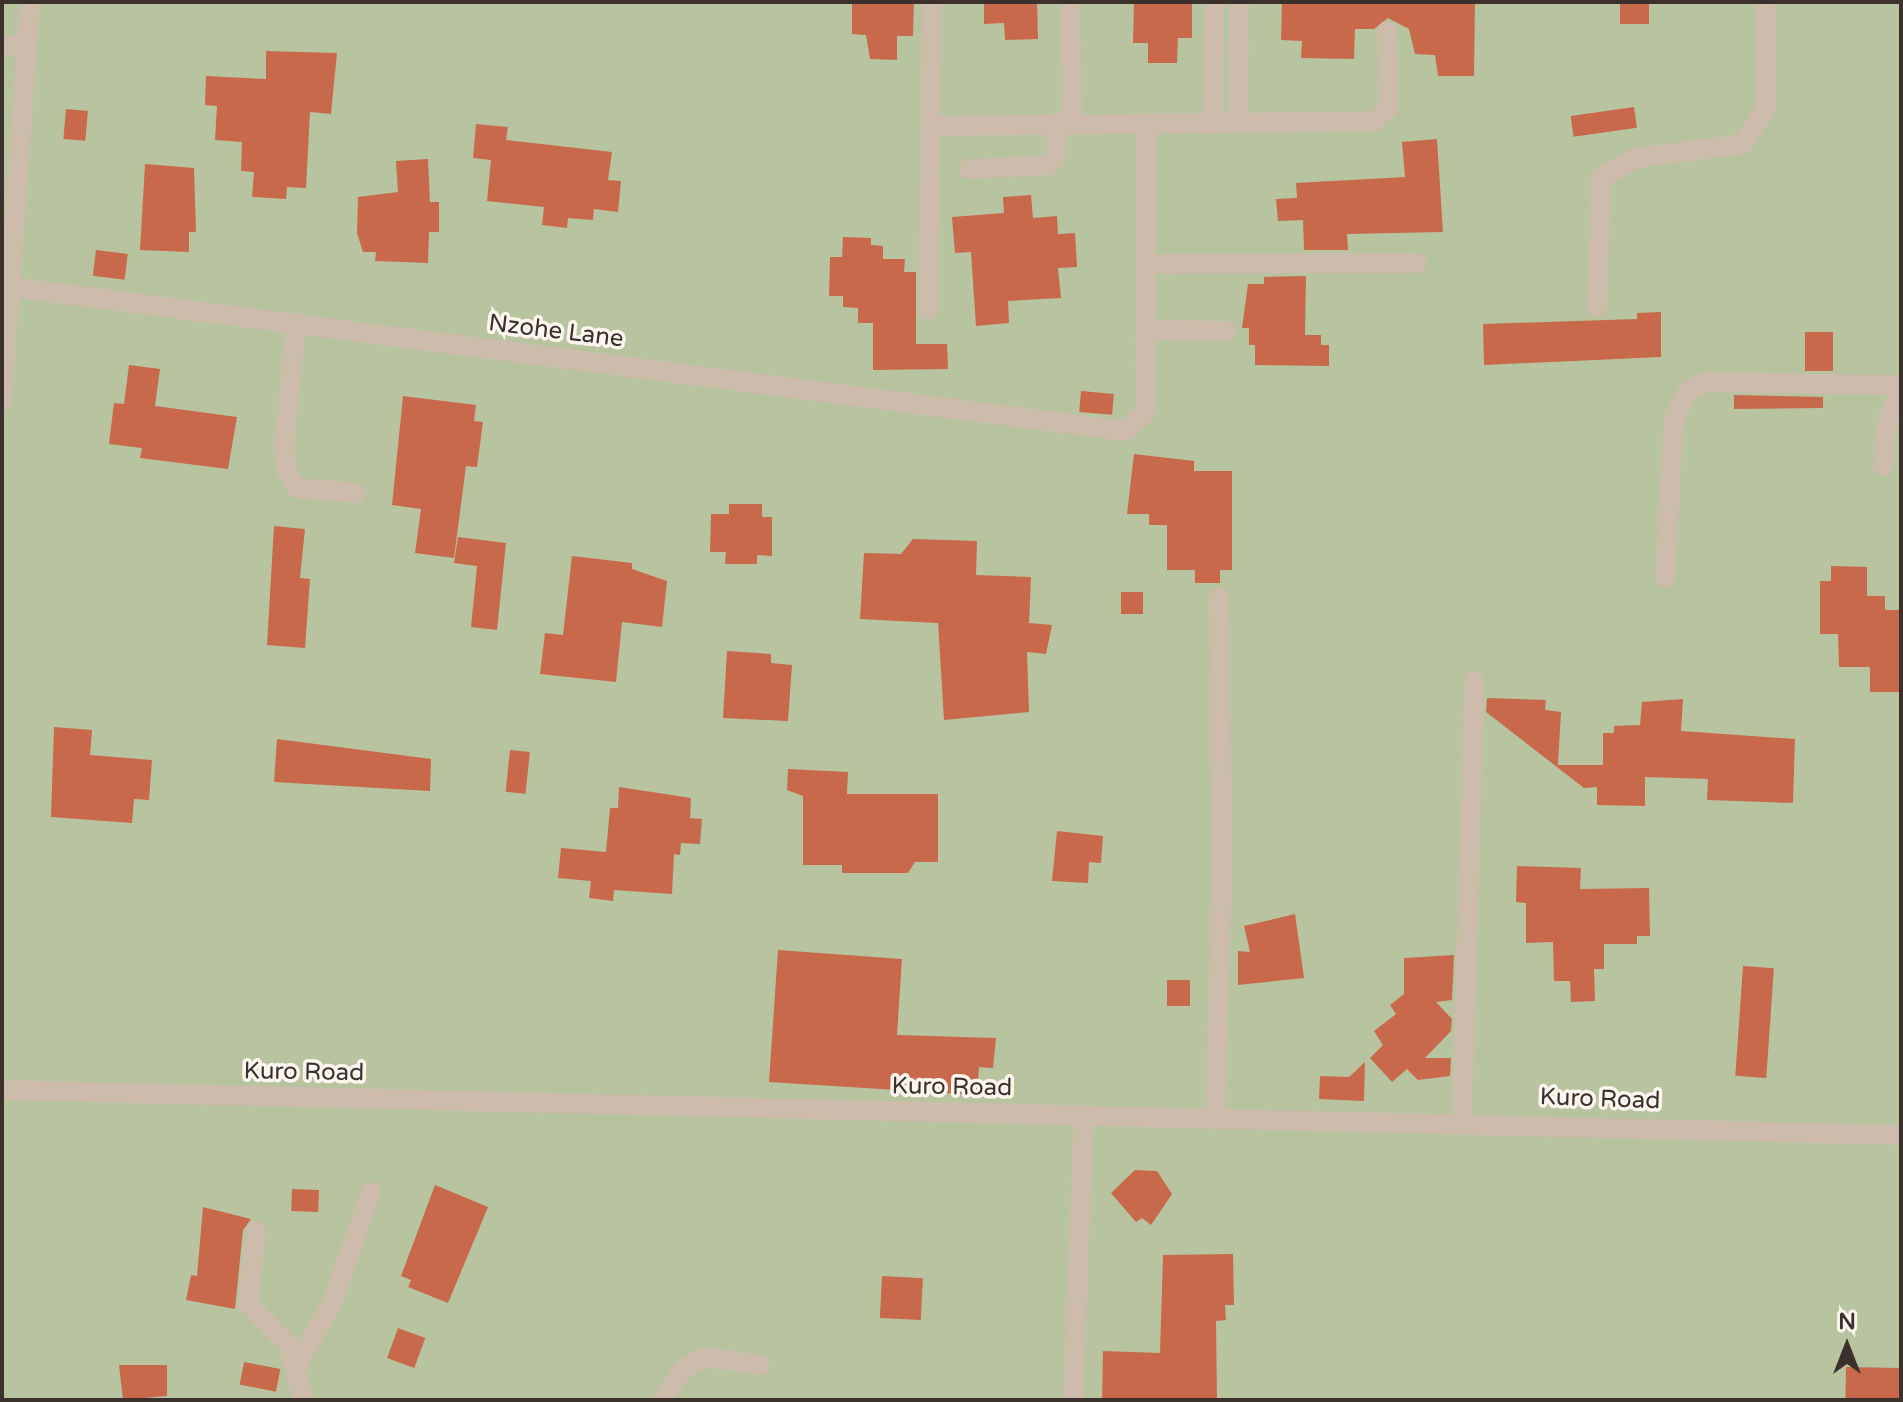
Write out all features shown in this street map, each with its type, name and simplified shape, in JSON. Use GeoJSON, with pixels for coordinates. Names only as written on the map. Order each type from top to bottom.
{"type":"FeatureCollection","features":[{"type":"Feature","properties":{"kind":"street"},"geometry":{"type":"LineString","coordinates":[[2,401],[30,2]]}},
{"type":"Feature","properties":{"kind":"street"},"geometry":{"type":"LineString","coordinates":[[928,310],[932,2]]}},
{"type":"Feature","properties":{"kind":"street"},"geometry":{"type":"LineString","coordinates":[[1213,124],[1214,2]]}},
{"type":"Feature","properties":{"kind":"street"},"geometry":{"type":"LineString","coordinates":[[1238,123],[1239,2]]}},
{"type":"Feature","properties":{"kind":"street"},"geometry":{"type":"LineString","coordinates":[[1597,307],[1601,178],[1635,158],[1743,144],[1765,110],[1766,2]]}},
{"type":"Feature","properties":{"kind":"street"},"geometry":{"type":"LineString","coordinates":[[969,169],[1049,165],[1055,159],[1065,122],[1070,6]]}},
{"type":"Feature","properties":{"kind":"street"},"geometry":{"type":"LineString","coordinates":[[930,126],[1065,122],[1213,124],[1384,118],[1387,31]]}},
{"type":"Feature","properties":{"kind":"street"},"geometry":{"type":"LineString","coordinates":[[2,47],[27,43]]}},
{"type":"Feature","properties":{"kind":"street","name":"Nzohe Lane"},"geometry":{"type":"LineString","coordinates":[[10,287],[1125,431],[1145,413],[1148,330],[1147,124]]}},
{"type":"Feature","properties":{"kind":"street"},"geometry":{"type":"LineString","coordinates":[[1148,264],[1417,263]]}},
{"type":"Feature","properties":{"kind":"street"},"geometry":{"type":"LineString","coordinates":[[296,323],[284,446],[287,472],[297,488],[356,493]]}},
{"type":"Feature","properties":{"kind":"street"},"geometry":{"type":"LineString","coordinates":[[1148,330],[1227,331]]}},
{"type":"Feature","properties":{"kind":"street"},"geometry":{"type":"LineString","coordinates":[[1665,577],[1674,417],[1688,391],[1705,382],[1901,385]]}},
{"type":"Feature","properties":{"kind":"street"},"geometry":{"type":"LineString","coordinates":[[1883,466],[1887,420],[1901,392]]}},
{"type":"Feature","properties":{"kind":"street"},"geometry":{"type":"LineString","coordinates":[[1215,1116],[1222,859],[1219,597]]}},
{"type":"Feature","properties":{"kind":"street"},"geometry":{"type":"LineString","coordinates":[[1462,1120],[1474,681]]}},
{"type":"Feature","properties":{"kind":"street","name":"Kuro Road"},"geometry":{"type":"LineString","coordinates":[[2,1090],[1084,1116],[1462,1120],[1901,1135]]}},
{"type":"Feature","properties":{"kind":"street"},"geometry":{"type":"LineString","coordinates":[[1073,1400],[1084,1116]]}},
{"type":"Feature","properties":{"kind":"street"},"geometry":{"type":"LineString","coordinates":[[296,1368],[347,1269],[371,1192]]}},
{"type":"Feature","properties":{"kind":"street"},"geometry":{"type":"LineString","coordinates":[[256,1231],[248,1304],[288,1344],[303,1400]]}},
{"type":"Feature","properties":{"kind":"street"},"geometry":{"type":"LineString","coordinates":[[662,1400],[683,1369],[705,1357],[759,1365]]}},
{"type":"Feature","properties":{"kind":"green space"},"geometry":{"type":"Polygon","coordinates":[[[2,2],[1901,2],[1901,1400],[2,1400],[2,2]]]}},
{"type":"Feature","properties":{"kind":"building"},"geometry":{"type":"Polygon","coordinates":[[[852,2],[914,2],[913,36],[897,36],[897,60],[870,59],[866,35],[852,34],[852,2]]]}},
{"type":"Feature","properties":{"kind":"building"},"geometry":{"type":"Polygon","coordinates":[[[984,2],[1037,2],[1038,39],[1005,40],[1004,23],[984,24],[984,2]]]}},
{"type":"Feature","properties":{"kind":"building"},"geometry":{"type":"Polygon","coordinates":[[[1134,2],[1192,2],[1192,38],[1178,38],[1177,63],[1148,63],[1148,43],[1133,43],[1134,2]]]}},
{"type":"Feature","properties":{"kind":"building"},"geometry":{"type":"Polygon","coordinates":[[[1282,2],[1475,2],[1474,76],[1438,76],[1435,55],[1415,54],[1409,29],[1388,18],[1374,29],[1355,29],[1354,59],[1301,58],[1302,41],[1281,40],[1282,2]]]}},
{"type":"Feature","properties":{"kind":"building"},"geometry":{"type":"Polygon","coordinates":[[[1620,2],[1649,2],[1649,24],[1620,24],[1620,2]]]}},
{"type":"Feature","properties":{"kind":"building"},"geometry":{"type":"Polygon","coordinates":[[[266,51],[337,53],[331,114],[310,112],[306,188],[287,187],[286,199],[252,197],[254,172],[241,171],[242,142],[215,140],[217,106],[205,105],[206,76],[266,79],[266,51]]]}},
{"type":"Feature","properties":{"kind":"building"},"geometry":{"type":"Polygon","coordinates":[[[1634,107],[1637,128],[1574,137],[1571,116],[1634,107]]]}},
{"type":"Feature","properties":{"kind":"building"},"geometry":{"type":"Polygon","coordinates":[[[66,109],[88,111],[85,141],[63,139],[66,109]]]}},
{"type":"Feature","properties":{"kind":"building"},"geometry":{"type":"Polygon","coordinates":[[[476,124],[508,127],[506,140],[612,152],[608,180],[621,181],[618,212],[594,209],[593,220],[568,218],[567,228],[542,225],[544,207],[487,201],[491,160],[473,158],[476,124]]]}},
{"type":"Feature","properties":{"kind":"building"},"geometry":{"type":"Polygon","coordinates":[[[1437,139],[1443,232],[1347,234],[1348,250],[1304,250],[1303,220],[1278,221],[1276,199],[1297,198],[1296,183],[1405,177],[1402,142],[1437,139]]]}},
{"type":"Feature","properties":{"kind":"building"},"geometry":{"type":"Polygon","coordinates":[[[428,159],[430,202],[439,202],[439,232],[429,232],[428,263],[375,261],[376,252],[363,252],[357,233],[358,197],[398,192],[396,161],[428,159]]]}},
{"type":"Feature","properties":{"kind":"building"},"geometry":{"type":"Polygon","coordinates":[[[145,164],[194,168],[196,232],[189,232],[189,252],[140,250],[145,164]]]}},
{"type":"Feature","properties":{"kind":"building"},"geometry":{"type":"Polygon","coordinates":[[[1031,195],[1033,218],[1057,216],[1058,234],[1075,233],[1077,267],[1058,268],[1061,298],[1008,301],[1009,323],[976,326],[971,252],[955,253],[952,217],[1004,213],[1003,197],[1031,195]]]}},
{"type":"Feature","properties":{"kind":"building"},"geometry":{"type":"Polygon","coordinates":[[[843,237],[871,238],[871,245],[883,246],[883,259],[905,259],[904,272],[916,272],[916,344],[947,344],[948,369],[873,370],[873,323],[858,323],[858,308],[843,307],[843,296],[829,296],[830,257],[842,257],[843,237]]]}},
{"type":"Feature","properties":{"kind":"building"},"geometry":{"type":"Polygon","coordinates":[[[96,250],[128,254],[125,280],[93,276],[96,250]]]}},
{"type":"Feature","properties":{"kind":"building"},"geometry":{"type":"Polygon","coordinates":[[[1306,276],[1305,335],[1321,335],[1321,345],[1329,345],[1329,366],[1255,365],[1255,345],[1249,345],[1249,328],[1242,328],[1248,284],[1264,284],[1264,277],[1306,276]]]}},
{"type":"Feature","properties":{"kind":"building"},"geometry":{"type":"Polygon","coordinates":[[[1661,312],[1661,357],[1484,365],[1483,324],[1637,319],[1637,313],[1661,312]]]}},
{"type":"Feature","properties":{"kind":"building"},"geometry":{"type":"Polygon","coordinates":[[[1805,332],[1833,332],[1833,371],[1805,371],[1805,332]]]}},
{"type":"Feature","properties":{"kind":"building"},"geometry":{"type":"Polygon","coordinates":[[[129,365],[160,369],[155,406],[237,417],[228,469],[140,458],[142,448],[109,444],[114,403],[124,404],[129,365]]]}},
{"type":"Feature","properties":{"kind":"building"},"geometry":{"type":"Polygon","coordinates":[[[1081,391],[1114,394],[1112,415],[1079,412],[1081,391]]]}},
{"type":"Feature","properties":{"kind":"building"},"geometry":{"type":"Polygon","coordinates":[[[1734,395],[1823,397],[1823,408],[1734,409],[1734,395]]]}},
{"type":"Feature","properties":{"kind":"building"},"geometry":{"type":"Polygon","coordinates":[[[403,396],[476,405],[474,421],[483,422],[477,467],[466,466],[454,558],[415,553],[421,509],[392,505],[403,396]]]}},
{"type":"Feature","properties":{"kind":"building"},"geometry":{"type":"Polygon","coordinates":[[[1134,454],[1194,461],[1194,471],[1232,471],[1232,570],[1220,570],[1220,583],[1195,583],[1195,570],[1167,570],[1167,525],[1149,525],[1149,514],[1127,514],[1134,454]]]}},
{"type":"Feature","properties":{"kind":"building"},"geometry":{"type":"Polygon","coordinates":[[[729,504],[762,504],[762,517],[772,517],[772,556],[757,555],[757,564],[725,564],[726,552],[710,552],[711,514],[729,514],[729,504]]]}},
{"type":"Feature","properties":{"kind":"building"},"geometry":{"type":"Polygon","coordinates":[[[274,526],[305,529],[300,578],[310,579],[305,648],[267,645],[274,526]]]}},
{"type":"Feature","properties":{"kind":"building"},"geometry":{"type":"Polygon","coordinates":[[[458,537],[506,543],[497,630],[471,627],[477,566],[454,563],[458,537]]]}},
{"type":"Feature","properties":{"kind":"building"},"geometry":{"type":"Polygon","coordinates":[[[913,539],[977,541],[976,575],[1031,577],[1029,623],[1052,625],[1046,654],[1027,652],[1029,712],[944,720],[938,623],[860,619],[864,553],[901,554],[913,539]]]}},
{"type":"Feature","properties":{"kind":"building"},"geometry":{"type":"Polygon","coordinates":[[[572,556],[632,563],[632,569],[667,581],[662,627],[622,622],[616,682],[540,674],[545,633],[563,635],[572,556]]]}},
{"type":"Feature","properties":{"kind":"building"},"geometry":{"type":"Polygon","coordinates":[[[1831,566],[1867,567],[1867,596],[1885,596],[1885,610],[1901,610],[1901,692],[1870,692],[1870,667],[1839,667],[1838,634],[1820,634],[1820,581],[1831,581],[1831,566]]]}},
{"type":"Feature","properties":{"kind":"building"},"geometry":{"type":"Polygon","coordinates":[[[1121,592],[1143,592],[1143,614],[1121,614],[1121,592]]]}},
{"type":"Feature","properties":{"kind":"building"},"geometry":{"type":"Polygon","coordinates":[[[727,651],[771,654],[771,663],[792,665],[788,721],[723,718],[727,651]]]}},
{"type":"Feature","properties":{"kind":"building"},"geometry":{"type":"Polygon","coordinates":[[[1487,698],[1546,700],[1545,710],[1561,712],[1558,765],[1603,765],[1603,733],[1614,733],[1614,726],[1640,725],[1642,702],[1683,699],[1681,731],[1795,739],[1793,803],[1707,800],[1708,779],[1645,777],[1645,806],[1597,805],[1597,787],[1584,788],[1486,712],[1487,698]]]}},
{"type":"Feature","properties":{"kind":"building"},"geometry":{"type":"Polygon","coordinates":[[[54,727],[92,730],[90,755],[152,760],[149,800],[134,799],[132,823],[51,817],[54,727]]]}},
{"type":"Feature","properties":{"kind":"building"},"geometry":{"type":"Polygon","coordinates":[[[277,739],[431,759],[430,791],[274,782],[277,739]]]}},
{"type":"Feature","properties":{"kind":"building"},"geometry":{"type":"Polygon","coordinates":[[[510,750],[530,752],[526,794],[506,792],[510,750]]]}},
{"type":"Feature","properties":{"kind":"building"},"geometry":{"type":"Polygon","coordinates":[[[788,769],[848,772],[847,794],[938,794],[938,862],[915,862],[908,873],[842,873],[842,865],[803,865],[803,796],[787,790],[788,769]]]}},
{"type":"Feature","properties":{"kind":"building"},"geometry":{"type":"Polygon","coordinates":[[[619,787],[691,798],[690,818],[702,819],[700,844],[681,843],[680,855],[674,854],[672,894],[614,890],[613,901],[589,898],[591,881],[558,878],[561,848],[606,852],[610,808],[618,808],[619,787]]]}},
{"type":"Feature","properties":{"kind":"building"},"geometry":{"type":"Polygon","coordinates":[[[1057,831],[1103,836],[1101,863],[1089,862],[1088,883],[1052,881],[1057,831]]]}},
{"type":"Feature","properties":{"kind":"building"},"geometry":{"type":"Polygon","coordinates":[[[1517,866],[1581,868],[1580,889],[1649,888],[1650,936],[1637,936],[1637,944],[1604,944],[1604,969],[1594,969],[1595,1001],[1571,1002],[1570,981],[1554,981],[1553,942],[1526,943],[1526,903],[1516,902],[1517,866]]]}},
{"type":"Feature","properties":{"kind":"building"},"geometry":{"type":"Polygon","coordinates":[[[1295,914],[1304,978],[1238,985],[1238,951],[1250,952],[1244,926],[1295,914]]]}},
{"type":"Feature","properties":{"kind":"building"},"geometry":{"type":"Polygon","coordinates":[[[778,950],[902,959],[897,1035],[996,1038],[993,1068],[979,1067],[977,1095],[769,1082],[778,950]]]}},
{"type":"Feature","properties":{"kind":"building"},"geometry":{"type":"Polygon","coordinates":[[[1454,955],[1452,1000],[1436,1002],[1452,1019],[1451,1031],[1425,1058],[1451,1058],[1450,1076],[1418,1080],[1407,1069],[1392,1082],[1370,1058],[1383,1045],[1374,1031],[1396,1014],[1390,1005],[1404,994],[1404,958],[1454,955]]]}},
{"type":"Feature","properties":{"kind":"building"},"geometry":{"type":"Polygon","coordinates":[[[1743,966],[1774,968],[1766,1078],[1735,1076],[1743,966]]]}},
{"type":"Feature","properties":{"kind":"building"},"geometry":{"type":"Polygon","coordinates":[[[1167,980],[1190,980],[1190,1006],[1167,1006],[1167,980]]]}},
{"type":"Feature","properties":{"kind":"building"},"geometry":{"type":"Polygon","coordinates":[[[1365,1062],[1364,1101],[1319,1099],[1320,1076],[1349,1077],[1365,1062]]]}},
{"type":"Feature","properties":{"kind":"building"},"geometry":{"type":"Polygon","coordinates":[[[1135,1170],[1157,1171],[1172,1194],[1151,1225],[1142,1218],[1136,1222],[1111,1193],[1135,1170]]]}},
{"type":"Feature","properties":{"kind":"building"},"geometry":{"type":"Polygon","coordinates":[[[435,1185],[488,1207],[448,1303],[408,1287],[411,1280],[401,1276],[435,1185]]]}},
{"type":"Feature","properties":{"kind":"building"},"geometry":{"type":"Polygon","coordinates":[[[292,1189],[319,1190],[318,1212],[291,1211],[292,1189]]]}},
{"type":"Feature","properties":{"kind":"building"},"geometry":{"type":"Polygon","coordinates":[[[203,1207],[251,1219],[243,1230],[235,1309],[186,1300],[191,1275],[197,1276],[203,1207]]]}},
{"type":"Feature","properties":{"kind":"building"},"geometry":{"type":"Polygon","coordinates":[[[1233,1254],[1234,1305],[1225,1305],[1226,1320],[1216,1321],[1217,1399],[1102,1400],[1103,1351],[1160,1353],[1163,1255],[1233,1254]]]}},
{"type":"Feature","properties":{"kind":"building"},"geometry":{"type":"Polygon","coordinates":[[[882,1276],[923,1278],[921,1320],[880,1318],[882,1276]]]}},
{"type":"Feature","properties":{"kind":"building"},"geometry":{"type":"Polygon","coordinates":[[[398,1328],[425,1338],[414,1368],[387,1358],[398,1328]]]}},
{"type":"Feature","properties":{"kind":"building"},"geometry":{"type":"Polygon","coordinates":[[[244,1362],[280,1369],[276,1392],[240,1385],[244,1362]]]}},
{"type":"Feature","properties":{"kind":"building"},"geometry":{"type":"Polygon","coordinates":[[[119,1365],[167,1365],[167,1396],[123,1400],[119,1365]]]}},
{"type":"Feature","properties":{"kind":"building"},"geometry":{"type":"Polygon","coordinates":[[[1846,1367],[1901,1368],[1900,1400],[1845,1400],[1846,1367]]]}}]}
